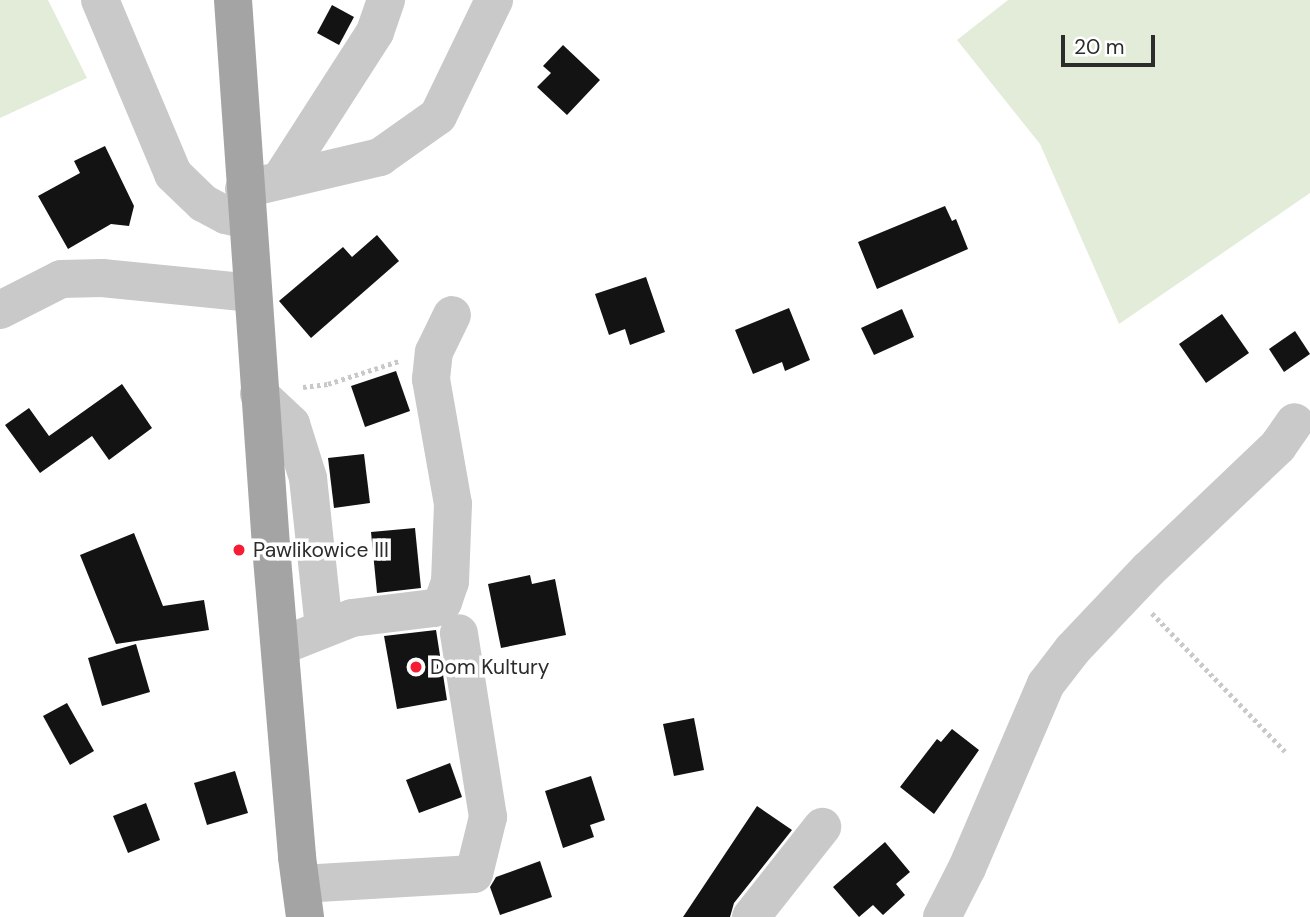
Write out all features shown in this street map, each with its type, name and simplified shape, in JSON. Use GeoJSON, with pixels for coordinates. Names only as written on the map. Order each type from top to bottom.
{"type":"FeatureCollection","features":[{"type":"Feature","properties":{"kind":"main road"},"geometry":{"type":"LineString","coordinates":[[233,0],[257,197],[252,293],[303,900]]}},
{"type":"Feature","properties":{"kind":"street"},"geometry":{"type":"LineString","coordinates":[[100,0],[173,174],[204,203],[226,215],[257,197],[380,157],[438,116],[494,0]]}},
{"type":"Feature","properties":{"kind":"street"},"geometry":{"type":"LineString","coordinates":[[257,197],[375,32],[386,0]]}},
{"type":"Feature","properties":{"kind":"street"},"geometry":{"type":"LineString","coordinates":[[0,310],[61,279],[102,278],[252,293]]}},
{"type":"Feature","properties":{"kind":"street"},"geometry":{"type":"LineString","coordinates":[[281,646],[352,618],[434,608],[443,602],[450,582],[453,504],[431,379],[434,352],[452,315]]}},
{"type":"Feature","properties":{"kind":"street"},"geometry":{"type":"LineString","coordinates":[[260,394],[291,424],[307,478],[324,628]]}},
{"type":"Feature","properties":{"kind":"street"},"geometry":{"type":"LineString","coordinates":[[942,917],[967,868],[1046,684],[1073,649],[1130,589],[1278,446],[1295,422]]}},
{"type":"Feature","properties":{"kind":"street"},"geometry":{"type":"LineString","coordinates":[[303,900],[474,874],[488,817],[459,633]]}},
{"type":"Feature","properties":{"kind":"street"},"geometry":{"type":"LineString","coordinates":[[751,917],[822,828]]}},
{"type":"Feature","properties":{"kind":"path"},"geometry":{"type":"LineString","coordinates":[[260,394],[328,384],[434,352]]}},
{"type":"Feature","properties":{"kind":"path"},"geometry":{"type":"LineString","coordinates":[[1130,589],[1285,751]]}},
{"type":"Feature","properties":{"kind":"green space"},"geometry":{"type":"Polygon","coordinates":[[[0,0],[48,0],[87,78],[0,118],[0,0]]]}},
{"type":"Feature","properties":{"kind":"green space"},"geometry":{"type":"Polygon","coordinates":[[[1008,0],[1310,0],[1310,193],[1119,324],[1040,144],[957,40],[1008,0]]]}},
{"type":"Feature","properties":{"kind":"building"},"geometry":{"type":"Polygon","coordinates":[[[332,5],[354,17],[339,45],[317,33],[332,5]]]}},
{"type":"Feature","properties":{"kind":"building"},"geometry":{"type":"Polygon","coordinates":[[[563,45],[600,80],[567,115],[537,87],[551,73],[543,66],[563,45]]]}},
{"type":"Feature","properties":{"kind":"building"},"geometry":{"type":"Polygon","coordinates":[[[105,146],[134,206],[129,226],[111,224],[68,249],[38,196],[80,173],[74,161],[105,146]]]}},
{"type":"Feature","properties":{"kind":"building"},"geometry":{"type":"Polygon","coordinates":[[[945,206],[952,221],[956,219],[968,249],[877,289],[858,242],[945,206]]]}},
{"type":"Feature","properties":{"kind":"building"},"geometry":{"type":"Polygon","coordinates":[[[377,235],[399,261],[311,338],[279,301],[343,247],[352,257],[377,235]]]}},
{"type":"Feature","properties":{"kind":"building"},"geometry":{"type":"Polygon","coordinates":[[[646,277],[665,332],[630,345],[625,329],[609,335],[595,294],[646,277]]]}},
{"type":"Feature","properties":{"kind":"building"},"geometry":{"type":"Polygon","coordinates":[[[789,308],[810,360],[785,371],[782,362],[753,374],[735,330],[789,308]]]}},
{"type":"Feature","properties":{"kind":"building"},"geometry":{"type":"Polygon","coordinates":[[[902,309],[914,337],[874,355],[861,328],[902,309]]]}},
{"type":"Feature","properties":{"kind":"building"},"geometry":{"type":"Polygon","coordinates":[[[1222,314],[1249,353],[1206,383],[1179,344],[1222,314]]]}},
{"type":"Feature","properties":{"kind":"building"},"geometry":{"type":"Polygon","coordinates":[[[1295,331],[1310,354],[1284,372],[1269,349],[1295,331]]]}},
{"type":"Feature","properties":{"kind":"building"},"geometry":{"type":"Polygon","coordinates":[[[396,371],[410,411],[365,427],[351,386],[396,371]]]}},
{"type":"Feature","properties":{"kind":"building"},"geometry":{"type":"Polygon","coordinates":[[[122,384],[152,428],[109,460],[92,436],[40,473],[5,425],[29,408],[49,436],[122,384]]]}},
{"type":"Feature","properties":{"kind":"building"},"geometry":{"type":"Polygon","coordinates":[[[364,454],[370,503],[334,508],[328,458],[364,454]]]}},
{"type":"Feature","properties":{"kind":"building"},"geometry":{"type":"Polygon","coordinates":[[[415,528],[421,588],[377,593],[371,532],[415,528]]]}},
{"type":"Feature","properties":{"kind":"building"},"geometry":{"type":"Polygon","coordinates":[[[134,533],[163,606],[204,600],[209,630],[116,644],[80,555],[134,533]]]}},
{"type":"Feature","properties":{"kind":"building"},"geometry":{"type":"Polygon","coordinates":[[[530,575],[532,584],[555,579],[566,635],[501,648],[488,584],[530,575]]]}},
{"type":"Feature","properties":{"kind":"building","name":"Dom Kultury"},"geometry":{"type":"Polygon","coordinates":[[[436,630],[447,700],[397,709],[384,636],[436,630]]]}},
{"type":"Feature","properties":{"kind":"building"},"geometry":{"type":"Polygon","coordinates":[[[136,644],[150,692],[102,706],[88,658],[136,644]]]}},
{"type":"Feature","properties":{"kind":"building"},"geometry":{"type":"Polygon","coordinates":[[[67,703],[94,751],[70,765],[43,716],[67,703]]]}},
{"type":"Feature","properties":{"kind":"building"},"geometry":{"type":"Polygon","coordinates":[[[694,718],[704,770],[674,776],[663,724],[694,718]]]}},
{"type":"Feature","properties":{"kind":"building"},"geometry":{"type":"Polygon","coordinates":[[[952,729],[979,750],[934,814],[900,787],[937,739],[941,742],[952,729]]]}},
{"type":"Feature","properties":{"kind":"building"},"geometry":{"type":"Polygon","coordinates":[[[450,763],[462,797],[419,813],[406,780],[450,763]]]}},
{"type":"Feature","properties":{"kind":"building"},"geometry":{"type":"Polygon","coordinates":[[[235,771],[248,813],[207,825],[194,783],[235,771]]]}},
{"type":"Feature","properties":{"kind":"building"},"geometry":{"type":"Polygon","coordinates":[[[591,776],[605,820],[590,825],[594,837],[563,848],[545,791],[591,776]]]}},
{"type":"Feature","properties":{"kind":"building"},"geometry":{"type":"Polygon","coordinates":[[[146,803],[160,840],[128,853],[113,816],[146,803]]]}},
{"type":"Feature","properties":{"kind":"building"},"geometry":{"type":"Polygon","coordinates":[[[757,806],[792,830],[734,903],[730,917],[683,917],[757,806]]]}},
{"type":"Feature","properties":{"kind":"building"},"geometry":{"type":"Polygon","coordinates":[[[885,842],[910,872],[896,884],[905,895],[883,915],[873,905],[859,917],[833,887],[885,842]]]}},
{"type":"Feature","properties":{"kind":"building"},"geometry":{"type":"Polygon","coordinates":[[[540,861],[552,897],[500,915],[490,887],[496,877],[540,861]]]}},
{"type":"Feature","properties":{"kind":"place","name":"Pawlikowice III"},"geometry":{"type":"Point","coordinates":[239,550]}},
{"type":"Feature","properties":{"kind":"place","name":"Dom Kultury"},"geometry":{"type":"Point","coordinates":[416,667]}}]}
